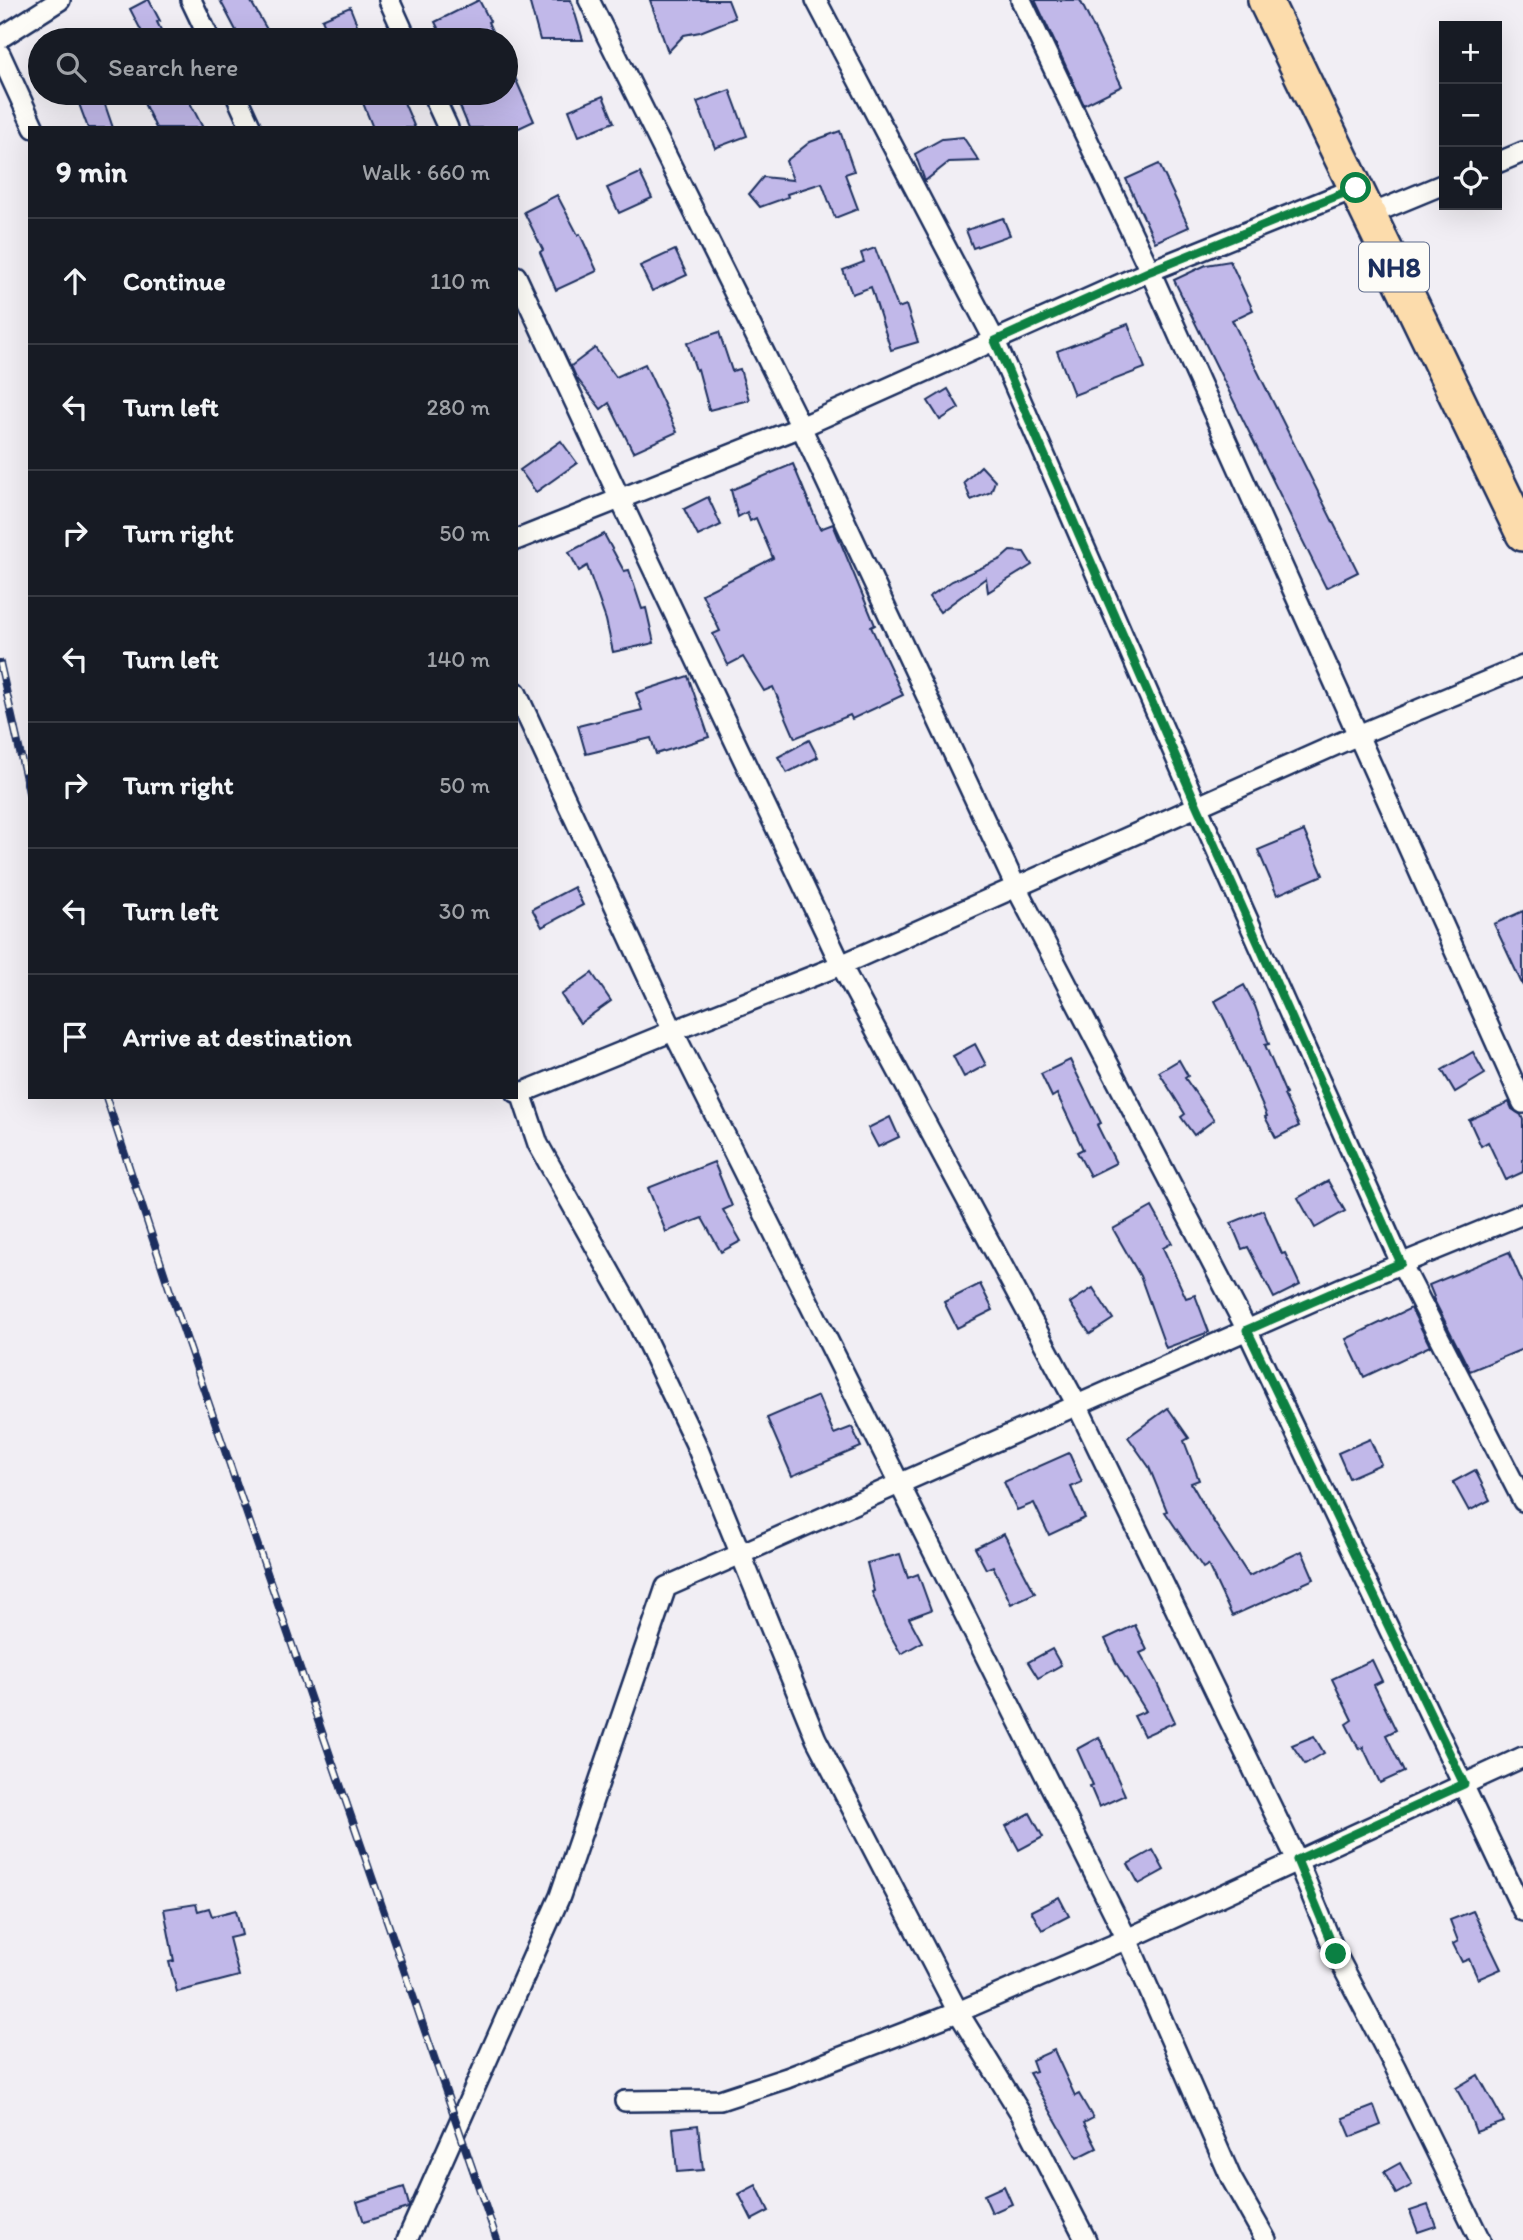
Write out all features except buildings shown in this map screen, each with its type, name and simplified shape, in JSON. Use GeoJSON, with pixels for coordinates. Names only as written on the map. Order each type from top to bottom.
{"type":"FeatureCollection","features":[{"type":"Feature","properties":{"kind":"highway","name":"NH8"},"geometry":{"type":"LineString","coordinates":[[1265,0],[1523,534]]}},
{"type":"Feature","properties":{"kind":"street"},"geometry":{"type":"LineString","coordinates":[[0,38],[60,0]]}},
{"type":"Feature","properties":{"kind":"street"},"geometry":{"type":"LineString","coordinates":[[191,0],[204,28]]}},
{"type":"Feature","properties":{"kind":"street"},"geometry":{"type":"LineString","coordinates":[[389,0],[402,28]]}},
{"type":"Feature","properties":{"kind":"street"},"geometry":{"type":"LineString","coordinates":[[589,0],[801,427],[1016,887],[1247,1330],[1523,1910]]}},
{"type":"Feature","properties":{"kind":"street"},"geometry":{"type":"LineString","coordinates":[[816,0],[995,341],[1197,806],[1401,1263],[1523,1501]]}},
{"type":"Feature","properties":{"kind":"street"},"geometry":{"type":"LineString","coordinates":[[1021,0],[1150,271],[1523,1103]]}},
{"type":"Feature","properties":{"kind":"street"},"geometry":{"type":"LineString","coordinates":[[0,54],[33,126]]}},
{"type":"Feature","properties":{"kind":"street"},"geometry":{"type":"LineString","coordinates":[[240,105],[250,126]]}},
{"type":"Feature","properties":{"kind":"street"},"geometry":{"type":"LineString","coordinates":[[437,105],[447,126]]}},
{"type":"Feature","properties":{"kind":"street"},"geometry":{"type":"LineString","coordinates":[[1502,161],[1523,152]]}},
{"type":"Feature","properties":{"kind":"street"},"geometry":{"type":"LineString","coordinates":[[518,539],[801,427],[1150,271],[1363,202],[1439,185]]}},
{"type":"Feature","properties":{"kind":"street"},"geometry":{"type":"LineString","coordinates":[[518,280],[841,965],[1077,1405],[1297,1860],[1336,1954],[1480,2240]]}},
{"type":"Feature","properties":{"kind":"street"},"geometry":{"type":"LineString","coordinates":[[1086,2240],[1020,2114],[958,2012],[816,1739],[695,1442],[634,1315],[538,1144],[519,1093],[841,965],[1358,735],[1523,666]]}},
{"type":"Feature","properties":{"kind":"street"},"geometry":{"type":"LineString","coordinates":[[518,696],[673,1031],[1127,1939],[1231,2178],[1266,2240]]}},
{"type":"Feature","properties":{"kind":"street"},"geometry":{"type":"LineString","coordinates":[[407,2240],[559,1896],[666,1587],[1247,1330],[1523,1214]]}},
{"type":"Feature","properties":{"kind":"street"},"geometry":{"type":"LineString","coordinates":[[625,2101],[720,2100],[787,2078],[958,2012],[1127,1939],[1523,1757]]}},
{"type":"Feature","properties":{"kind":"railway"},"geometry":{"type":"LineString","coordinates":[[0,663],[28,788]]}},
{"type":"Feature","properties":{"kind":"railway"},"geometry":{"type":"LineString","coordinates":[[107,1099],[170,1291],[497,2240]]}},
{"type":"Feature","properties":{"kind":"route"},"geometry":{"type":"LineString","coordinates":[[1336,1954],[1297,1860],[1464,1784],[1247,1330],[1401,1263],[1197,806],[995,341],[1150,271],[1356,188]]}}]}
